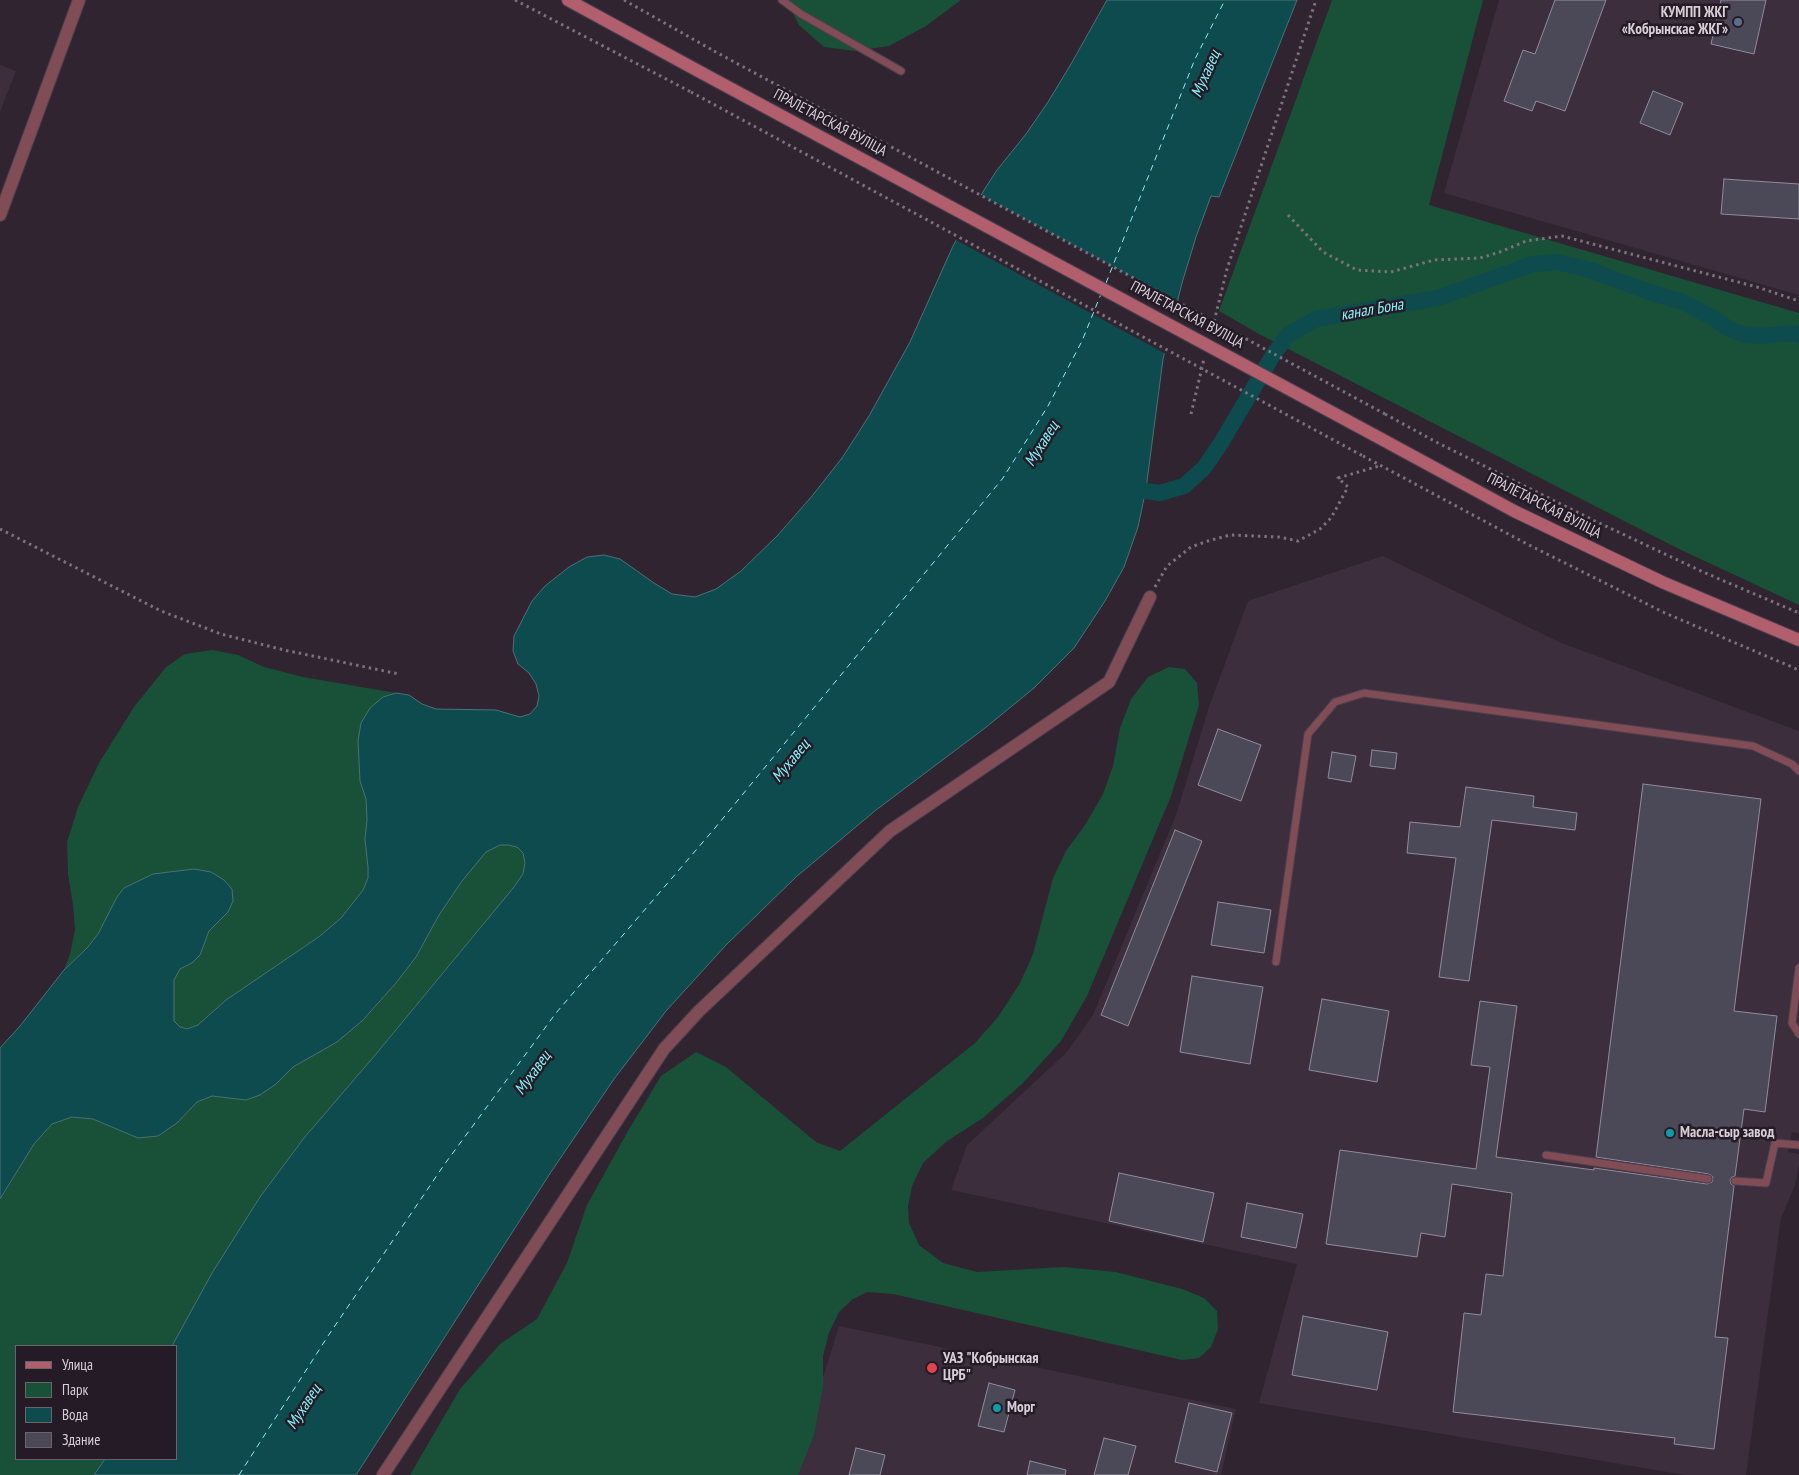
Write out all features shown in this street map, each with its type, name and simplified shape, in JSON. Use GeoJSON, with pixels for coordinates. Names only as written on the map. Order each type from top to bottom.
{"type":"FeatureCollection","features":[{"type":"Feature","properties":{"kind":"main road","name":"ПРАЛЕТАРСКАЯ ВУЛІЦА"},"geometry":{"type":"LineString","coordinates":[[568,0],[1514,511],[1653,578],[1799,640]]}},
{"type":"Feature","properties":{"kind":"street"},"geometry":{"type":"LineString","coordinates":[[1,206],[79,0]]}},
{"type":"Feature","properties":{"kind":"street"},"geometry":{"type":"LineString","coordinates":[[383,1475],[664,1049],[699,1010],[890,831],[1109,682],[1150,597]]}},
{"type":"Feature","properties":{"kind":"lane"},"geometry":{"type":"LineString","coordinates":[[782,0],[801,14],[901,71]]}},
{"type":"Feature","properties":{"kind":"lane"},"geometry":{"type":"LineString","coordinates":[[1276,962],[1308,734],[1335,702],[1364,692],[1753,746],[1792,764],[1799,771]]}},
{"type":"Feature","properties":{"kind":"lane"},"geometry":{"type":"LineString","coordinates":[[1799,968],[1792,1023],[1799,1034]]}},
{"type":"Feature","properties":{"kind":"lane"},"geometry":{"type":"LineString","coordinates":[[1735,1180],[1766,1183],[1775,1143],[1799,1145]]}},
{"type":"Feature","properties":{"kind":"lane"},"geometry":{"type":"LineString","coordinates":[[1546,1155],[1708,1179]]}},
{"type":"Feature","properties":{"kind":"path"},"geometry":{"type":"LineString","coordinates":[[515,0],[692,92],[1527,544],[1665,613],[1799,670]]}},
{"type":"Feature","properties":{"kind":"path"},"geometry":{"type":"LineString","coordinates":[[624,0],[714,51],[1438,443],[1595,521],[1704,572],[1799,613]]}},
{"type":"Feature","properties":{"kind":"path"},"geometry":{"type":"LineString","coordinates":[[1209,342],[1227,269],[1316,0]]}},
{"type":"Feature","properties":{"kind":"path"},"geometry":{"type":"LineString","coordinates":[[1288,215],[1323,252],[1357,270],[1391,272],[1434,260],[1480,258],[1526,241],[1562,236],[1757,287],[1799,301]]}},
{"type":"Feature","properties":{"kind":"path"},"geometry":{"type":"LineString","coordinates":[[1190,414],[1206,351]]}},
{"type":"Feature","properties":{"kind":"path"},"geometry":{"type":"LineString","coordinates":[[1150,597],[1167,566],[1191,547],[1208,540],[1230,535],[1279,537],[1298,541],[1320,529],[1331,518],[1348,487],[1338,478],[1380,466]]}},
{"type":"Feature","properties":{"kind":"path"},"geometry":{"type":"LineString","coordinates":[[0,529],[161,611],[221,634],[284,650],[398,674]]}},
{"type":"Feature","properties":{"kind":"shaded area"},"geometry":{"type":"Polygon","coordinates":[[[1499,0],[1799,0],[1799,295],[1444,193],[1499,0]]]}},
{"type":"Feature","properties":{"kind":"shaded area"},"geometry":{"type":"Polygon","coordinates":[[[0,65],[16,71],[0,112],[0,65]]]}},
{"type":"Feature","properties":{"kind":"shaded area"},"geometry":{"type":"Polygon","coordinates":[[[1383,556],[1559,642],[1799,731],[1799,1133],[1792,1132],[1788,1152],[1799,1154],[1799,1165],[1795,1185],[1781,1218],[1746,1475],[1685,1475],[1259,1403],[1297,1264],[951,1190],[967,1145],[1067,1052],[1093,1015],[1176,815],[1209,707],[1248,601],[1383,556]]]}},
{"type":"Feature","properties":{"kind":"shaded area","name":"УАЗ \"Кобрынская ЦРБ\""},"geometry":{"type":"Polygon","coordinates":[[[839,1326],[1236,1409],[1221,1475],[793,1475],[839,1326]]]}},
{"type":"Feature","properties":{"kind":"green space"},"geometry":{"type":"Polygon","coordinates":[[[786,0],[961,0],[926,26],[889,46],[855,51],[824,47],[799,25],[786,0]]]}},
{"type":"Feature","properties":{"kind":"green space"},"geometry":{"type":"Polygon","coordinates":[[[1332,0],[1483,0],[1429,205],[1799,313],[1799,605],[1677,548],[1259,334],[1219,311],[1332,0]]]}},
{"type":"Feature","properties":{"kind":"green space"},"geometry":{"type":"Polygon","coordinates":[[[212,650],[238,655],[264,667],[303,677],[396,693],[383,697],[360,780],[366,799],[367,820],[365,839],[368,878],[363,890],[341,918],[320,936],[226,1000],[198,1025],[187,1029],[180,1027],[174,1021],[174,980],[180,969],[192,963],[200,955],[209,931],[218,921],[194,869],[153,874],[124,888],[98,934],[87,948],[64,970],[70,954],[75,930],[68,874],[67,842],[78,807],[99,763],[134,707],[166,667],[185,654],[212,650]]]}},
{"type":"Feature","properties":{"kind":"green space"},"geometry":{"type":"Polygon","coordinates":[[[1169,667],[1185,669],[1197,683],[1199,705],[1171,796],[1087,996],[1061,1041],[1023,1083],[983,1118],[947,1141],[923,1163],[912,1186],[908,1206],[909,1223],[919,1245],[943,1263],[977,1272],[1064,1267],[1116,1272],[1182,1289],[1204,1298],[1217,1311],[1218,1329],[1211,1347],[1199,1358],[1182,1360],[893,1294],[867,1292],[853,1299],[839,1312],[829,1333],[823,1356],[823,1387],[814,1435],[798,1475],[410,1475],[460,1389],[500,1344],[537,1319],[567,1263],[587,1205],[661,1076],[696,1052],[726,1067],[816,1142],[840,1151],[975,1043],[998,1017],[1020,983],[1033,954],[1053,878],[1066,851],[1085,825],[1103,794],[1113,766],[1120,728],[1131,699],[1148,677],[1169,667]]]}},
{"type":"Feature","properties":{"kind":"green space"},"geometry":{"type":"Polygon","coordinates":[[[500,845],[517,847],[523,853],[525,863],[523,874],[376,1054],[304,1138],[260,1197],[212,1273],[173,1345],[15,1345],[15,1460],[104,1460],[94,1475],[0,1475],[0,1200],[34,1144],[52,1124],[72,1117],[93,1119],[138,1138],[158,1136],[177,1123],[197,1102],[212,1096],[246,1100],[276,1084],[293,1067],[362,1021],[416,957],[439,915],[462,881],[486,852],[500,845]]]}},
{"type":"Feature","properties":{"kind":"water","name":"Мухавец"},"geometry":{"type":"Polygon","coordinates":[[[1107,0],[1297,0],[1219,197],[1211,196],[1182,283],[1163,359],[1146,489],[1138,527],[1124,567],[1105,601],[1074,648],[1034,688],[985,728],[876,810],[796,877],[726,945],[666,1011],[614,1079],[551,1172],[356,1475],[94,1475],[104,1460],[178,1460],[178,1345],[173,1345],[212,1273],[260,1197],[304,1138],[514,887],[523,874],[525,863],[523,853],[517,847],[508,845],[500,845],[486,852],[462,881],[439,915],[416,957],[362,1021],[337,1042],[293,1067],[276,1084],[260,1095],[246,1100],[212,1096],[197,1102],[177,1123],[158,1136],[138,1138],[93,1119],[72,1117],[52,1124],[34,1144],[0,1199],[0,1048],[20,1026],[64,970],[87,948],[98,934],[117,897],[124,888],[153,874],[194,869],[211,872],[224,880],[232,889],[233,901],[228,912],[209,931],[200,955],[192,963],[180,969],[174,980],[174,1021],[180,1027],[187,1029],[198,1025],[226,1000],[320,936],[341,918],[363,890],[368,878],[365,839],[367,820],[366,799],[360,781],[358,741],[361,723],[370,708],[383,697],[396,693],[409,695],[422,704],[436,709],[496,710],[520,717],[530,714],[537,706],[539,696],[536,684],[529,673],[518,664],[513,651],[514,636],[532,601],[545,586],[569,567],[587,557],[604,555],[620,559],[672,594],[695,597],[716,589],[741,571],[778,535],[842,458],[869,416],[910,342],[953,246],[984,190],[997,170],[1026,134],[1071,64],[1107,0]]]}},
{"type":"Feature","properties":{"kind":"pier"},"geometry":{"type":"Polygon","coordinates":[[[979,194],[1180,303],[1166,354],[954,239],[979,194]]]}},
{"type":"Feature","properties":{"kind":"building"},"geometry":{"type":"Polygon","coordinates":[[[1555,0],[1606,0],[1565,111],[1536,101],[1532,111],[1504,101],[1523,50],[1535,54],[1555,0]]]}},
{"type":"Feature","properties":{"kind":"building","name":"КУМПП ЖКГ «Кобрынскае ЖКГ»"},"geometry":{"type":"Polygon","coordinates":[[[1721,0],[1766,0],[1754,54],[1711,44],[1721,0]]]}},
{"type":"Feature","properties":{"kind":"building"},"geometry":{"type":"Polygon","coordinates":[[[1653,91],[1683,103],[1670,135],[1640,123],[1653,91]]]}},
{"type":"Feature","properties":{"kind":"building"},"geometry":{"type":"Polygon","coordinates":[[[1724,179],[1799,184],[1799,219],[1721,214],[1724,179]]]}},
{"type":"Feature","properties":{"kind":"building"},"geometry":{"type":"Polygon","coordinates":[[[1218,729],[1261,745],[1241,801],[1198,785],[1218,729]]]}},
{"type":"Feature","properties":{"kind":"building"},"geometry":{"type":"Polygon","coordinates":[[[1372,750],[1397,753],[1395,769],[1370,766],[1372,750]]]}},
{"type":"Feature","properties":{"kind":"building"},"geometry":{"type":"Polygon","coordinates":[[[1332,752],[1356,756],[1351,782],[1328,778],[1332,752]]]}},
{"type":"Feature","properties":{"kind":"building"},"geometry":{"type":"Polygon","coordinates":[[[1643,784],[1761,799],[1734,1011],[1777,1016],[1765,1112],[1744,1109],[1735,1176],[1730,1180],[1734,1186],[1715,1337],[1728,1338],[1714,1449],[1674,1444],[1675,1438],[1453,1412],[1464,1313],[1481,1315],[1486,1274],[1503,1276],[1512,1193],[1452,1184],[1445,1237],[1421,1233],[1417,1257],[1326,1244],[1340,1150],[1476,1169],[1490,1067],[1471,1065],[1480,1001],[1517,1006],[1496,1157],[1594,1170],[1594,1168],[1707,1184],[1712,1182],[1713,1177],[1709,1174],[1596,1157],[1643,784]]]}},
{"type":"Feature","properties":{"kind":"building"},"geometry":{"type":"Polygon","coordinates":[[[1466,787],[1534,796],[1533,807],[1577,813],[1575,830],[1492,820],[1469,981],[1439,977],[1456,858],[1407,853],[1410,822],[1460,827],[1466,787]]]}},
{"type":"Feature","properties":{"kind":"building"},"geometry":{"type":"Polygon","coordinates":[[[1175,830],[1202,841],[1128,1026],[1101,1015],[1175,830]]]}},
{"type":"Feature","properties":{"kind":"building"},"geometry":{"type":"Polygon","coordinates":[[[1218,902],[1271,910],[1264,953],[1211,945],[1218,902]]]}},
{"type":"Feature","properties":{"kind":"building"},"geometry":{"type":"Polygon","coordinates":[[[1192,976],[1263,987],[1250,1064],[1180,1052],[1192,976]]]}},
{"type":"Feature","properties":{"kind":"building"},"geometry":{"type":"Polygon","coordinates":[[[1322,999],[1389,1011],[1377,1082],[1309,1070],[1322,999]]]}},
{"type":"Feature","properties":{"kind":"building"},"geometry":{"type":"Polygon","coordinates":[[[1119,1173],[1214,1193],[1203,1242],[1109,1221],[1119,1173]]]}},
{"type":"Feature","properties":{"kind":"building"},"geometry":{"type":"Polygon","coordinates":[[[1247,1203],[1303,1214],[1296,1248],[1241,1237],[1247,1203]]]}},
{"type":"Feature","properties":{"kind":"building"},"geometry":{"type":"Polygon","coordinates":[[[1303,1316],[1388,1332],[1377,1390],[1292,1375],[1303,1316]]]}},
{"type":"Feature","properties":{"kind":"building","name":"Морг"},"geometry":{"type":"Polygon","coordinates":[[[989,1383],[1015,1390],[1004,1432],[978,1426],[989,1383]]]}},
{"type":"Feature","properties":{"kind":"building"},"geometry":{"type":"Polygon","coordinates":[[[1189,1403],[1232,1413],[1217,1472],[1175,1462],[1189,1403]]]}},
{"type":"Feature","properties":{"kind":"building"},"geometry":{"type":"Polygon","coordinates":[[[1104,1438],[1136,1446],[1128,1475],[1094,1475],[1104,1438]]]}},
{"type":"Feature","properties":{"kind":"building"},"geometry":{"type":"Polygon","coordinates":[[[856,1448],[885,1455],[880,1475],[849,1475],[856,1448]]]}},
{"type":"Feature","properties":{"kind":"building"},"geometry":{"type":"Polygon","coordinates":[[[1030,1461],[1066,1470],[1065,1475],[1027,1475],[1030,1461]]]}},
{"type":"Feature","properties":{"kind":"waterway","name":"канал Бона"},"geometry":{"type":"LineString","coordinates":[[1125,488],[1160,493],[1184,486],[1204,468],[1273,355],[1288,335],[1316,319],[1438,298],[1533,264],[1556,262],[1587,269],[1649,292],[1683,302],[1731,330],[1746,335],[1763,336],[1794,333],[1799,335]]}},
{"type":"Feature","properties":{"kind":"ferry route"},"geometry":{"type":"LineString","coordinates":[[1106,283],[1195,59],[1225,0]]}},
{"type":"Feature","properties":{"kind":"ferry route"},"geometry":{"type":"LineString","coordinates":[[239,1475],[328,1336],[444,1165],[556,1013],[715,828],[1003,478],[1048,406],[1082,341],[1101,294]]}},
{"type":"Feature","properties":{"kind":"place","name":"КУМПП ЖКГ «Кобрынскае ЖКГ»"},"geometry":{"type":"Point","coordinates":[1738,22]}},
{"type":"Feature","properties":{"kind":"place","name":"Масла-сыр завод"},"geometry":{"type":"Point","coordinates":[1670,1133]}},
{"type":"Feature","properties":{"kind":"place","name":"УАЗ \"Кобрынская ЦРБ\""},"geometry":{"type":"Point","coordinates":[932,1368]}},
{"type":"Feature","properties":{"kind":"place","name":"Морг"},"geometry":{"type":"Point","coordinates":[997,1408]}}]}
